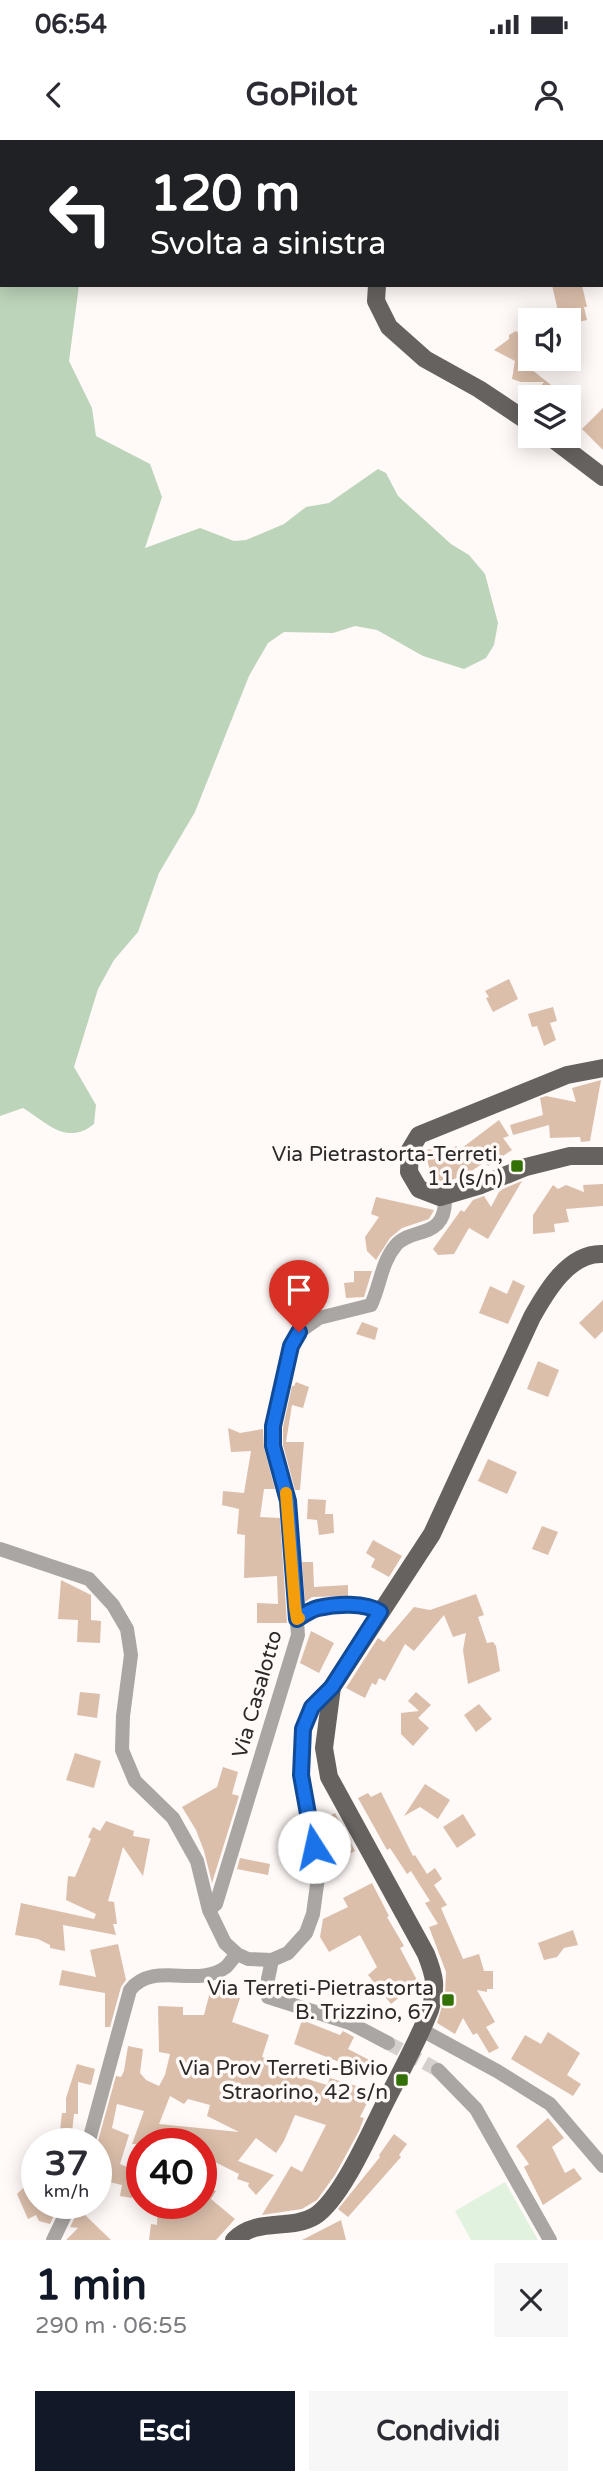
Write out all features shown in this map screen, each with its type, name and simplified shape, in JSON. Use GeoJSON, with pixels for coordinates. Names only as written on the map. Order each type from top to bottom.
{"type":"FeatureCollection","features":[{"type":"Feature","properties":{"kind":"main road"},"geometry":{"type":"LineString","coordinates":[[377,287],[376,301],[389,327],[425,359],[479,389],[518,415]]}},
{"type":"Feature","properties":{"kind":"main road"},"geometry":{"type":"LineString","coordinates":[[566,448],[603,477]]}},
{"type":"Feature","properties":{"kind":"main road"},"geometry":{"type":"LineString","coordinates":[[603,1068],[567,1075],[419,1135],[410,1150],[409,1171],[419,1189],[440,1198],[559,1158],[603,1156]]}},
{"type":"Feature","properties":{"kind":"main road"},"geometry":{"type":"LineString","coordinates":[[234,2240],[240,2234],[261,2226],[306,2221],[318,2214],[345,2180],[422,2029],[435,1995],[435,1978],[426,1954],[329,1777],[324,1748],[332,1687],[432,1534],[532,1317],[550,1285],[571,1265],[596,1253],[603,1254]]}},
{"type":"Feature","properties":{"kind":"street","name":"Via Casalotto"},"geometry":{"type":"LineString","coordinates":[[209,1910],[216,1904],[298,1635],[288,1501],[273,1446],[273,1426],[291,1346],[299,1332],[319,1318],[371,1305],[379,1288],[384,1262],[399,1241],[433,1229],[446,1208],[446,1196]]}},
{"type":"Feature","properties":{"kind":"street"},"geometry":{"type":"LineString","coordinates":[[0,1549],[89,1579],[113,1605],[127,1629],[131,1656],[123,1716],[122,1750],[135,1781],[173,1818],[197,1861],[209,1910],[225,1943],[237,1954],[248,1959],[272,1960],[288,1953],[306,1933],[313,1914],[318,1870],[301,1775],[303,1729],[312,1707],[332,1687]]}},
{"type":"Feature","properties":{"kind":"street"},"geometry":{"type":"LineString","coordinates":[[297,1619],[315,1608],[337,1606],[373,1607],[380,1612]]}},
{"type":"Feature","properties":{"kind":"street"},"geometry":{"type":"LineString","coordinates":[[92,2128],[130,1990],[144,1978],[211,1974],[225,1967],[237,1954]]}},
{"type":"Feature","properties":{"kind":"street"},"geometry":{"type":"LineString","coordinates":[[272,1960],[268,1997],[349,2023],[387,2043]]}},
{"type":"Feature","properties":{"kind":"street"},"geometry":{"type":"LineString","coordinates":[[422,2029],[550,2104],[603,2166]]}},
{"type":"Feature","properties":{"kind":"street"},"geometry":{"type":"LineString","coordinates":[[438,2070],[476,2109],[550,2240]]}},
{"type":"Feature","properties":{"kind":"street"},"geometry":{"type":"LineString","coordinates":[[53,2240],[63,2219]]}},
{"type":"Feature","properties":{"kind":"green space"},"geometry":{"type":"Polygon","coordinates":[[[0,287],[79,287],[69,361],[92,408],[96,436],[150,464],[162,497],[145,548],[200,528],[234,541],[246,540],[284,524],[306,507],[329,503],[378,469],[386,473],[398,496],[451,544],[469,555],[485,574],[498,623],[494,645],[486,658],[464,669],[423,656],[377,630],[355,626],[333,633],[284,632],[268,643],[249,676],[195,812],[159,873],[138,932],[114,960],[98,989],[74,1067],[96,1105],[94,1124],[75,1133],[66,1133],[23,1108],[0,1116],[0,287]]]}},
{"type":"Feature","properties":{"kind":"green space"},"geometry":{"type":"Polygon","coordinates":[[[505,2182],[538,2240],[471,2240],[455,2211],[505,2182]]]}},
{"type":"Feature","properties":{"kind":"building"},"geometry":{"type":"Polygon","coordinates":[[[552,287],[582,287],[587,320],[581,321],[581,308],[557,308],[552,287]]]}},
{"type":"Feature","properties":{"kind":"building"},"geometry":{"type":"Polygon","coordinates":[[[516,331],[518,333],[518,371],[534,371],[551,385],[512,379],[515,361],[494,350],[509,339],[509,335],[516,331]]]}},
{"type":"Feature","properties":{"kind":"building"},"geometry":{"type":"Polygon","coordinates":[[[603,408],[603,450],[582,429],[603,408]]]}},
{"type":"Feature","properties":{"kind":"building"},"geometry":{"type":"Polygon","coordinates":[[[509,979],[518,999],[493,1012],[485,991],[509,979]]]}},
{"type":"Feature","properties":{"kind":"building"},"geometry":{"type":"Polygon","coordinates":[[[553,1007],[557,1021],[550,1023],[556,1040],[544,1046],[537,1026],[532,1027],[528,1014],[553,1007]]]}},
{"type":"Feature","properties":{"kind":"building"},"geometry":{"type":"Polygon","coordinates":[[[601,1080],[590,1141],[581,1142],[580,1137],[550,1138],[549,1125],[513,1135],[510,1125],[543,1115],[540,1098],[546,1096],[576,1102],[572,1088],[601,1080]]]}},
{"type":"Feature","properties":{"kind":"building"},"geometry":{"type":"Polygon","coordinates":[[[499,1120],[509,1136],[503,1138],[512,1150],[488,1166],[485,1162],[464,1176],[438,1184],[434,1182],[424,1151],[445,1144],[447,1149],[457,1146],[458,1151],[499,1120]]]}},
{"type":"Feature","properties":{"kind":"building"},"geometry":{"type":"Polygon","coordinates":[[[522,1181],[488,1239],[469,1228],[454,1254],[438,1255],[433,1249],[461,1210],[464,1212],[473,1200],[484,1196],[491,1207],[500,1190],[522,1181]]]}},
{"type":"Feature","properties":{"kind":"building"},"geometry":{"type":"Polygon","coordinates":[[[603,1184],[603,1206],[566,1209],[569,1222],[554,1224],[555,1232],[533,1234],[533,1215],[553,1185],[558,1189],[566,1185],[584,1192],[583,1185],[603,1184]]]}},
{"type":"Feature","properties":{"kind":"building"},"geometry":{"type":"Polygon","coordinates":[[[376,1197],[434,1210],[429,1219],[402,1228],[390,1238],[376,1260],[367,1251],[365,1237],[379,1217],[371,1214],[376,1197]]]}},
{"type":"Feature","properties":{"kind":"building"},"geometry":{"type":"Polygon","coordinates":[[[354,1271],[372,1271],[364,1297],[346,1298],[344,1283],[354,1282],[354,1271]]]}},
{"type":"Feature","properties":{"kind":"building"},"geometry":{"type":"Polygon","coordinates":[[[513,1280],[525,1286],[508,1324],[479,1313],[490,1286],[507,1294],[513,1280]]]}},
{"type":"Feature","properties":{"kind":"building"},"geometry":{"type":"Polygon","coordinates":[[[603,1300],[603,1331],[595,1339],[579,1323],[603,1300]]]}},
{"type":"Feature","properties":{"kind":"building"},"geometry":{"type":"Polygon","coordinates":[[[362,1322],[378,1328],[375,1340],[356,1334],[362,1322]]]}},
{"type":"Feature","properties":{"kind":"building"},"geometry":{"type":"Polygon","coordinates":[[[538,1361],[559,1370],[548,1397],[527,1389],[538,1361]]]}},
{"type":"Feature","properties":{"kind":"building"},"geometry":{"type":"Polygon","coordinates":[[[296,1382],[309,1387],[303,1408],[292,1405],[286,1442],[304,1442],[300,1490],[295,1490],[283,1445],[283,1427],[292,1386],[296,1382]]]}},
{"type":"Feature","properties":{"kind":"building"},"geometry":{"type":"Polygon","coordinates":[[[228,1428],[240,1433],[263,1429],[264,1448],[275,1489],[264,1489],[260,1517],[280,1518],[287,1623],[257,1623],[257,1603],[278,1604],[277,1576],[244,1578],[245,1535],[237,1534],[239,1509],[222,1505],[223,1491],[244,1493],[251,1451],[231,1452],[228,1428]]]}},
{"type":"Feature","properties":{"kind":"building"},"geometry":{"type":"Polygon","coordinates":[[[488,1459],[517,1472],[507,1494],[478,1481],[488,1459]]]}},
{"type":"Feature","properties":{"kind":"building"},"geometry":{"type":"Polygon","coordinates":[[[308,1499],[326,1500],[325,1514],[333,1514],[334,1533],[319,1535],[317,1520],[307,1519],[308,1499]]]}},
{"type":"Feature","properties":{"kind":"building"},"geometry":{"type":"Polygon","coordinates":[[[542,1526],[558,1532],[548,1555],[532,1549],[542,1526]]]}},
{"type":"Feature","properties":{"kind":"building"},"geometry":{"type":"Polygon","coordinates":[[[373,1540],[402,1556],[389,1577],[371,1567],[375,1559],[366,1553],[373,1540]]]}},
{"type":"Feature","properties":{"kind":"building"},"geometry":{"type":"Polygon","coordinates":[[[302,1562],[313,1562],[314,1587],[348,1585],[348,1596],[312,1597],[305,1602],[302,1562]]]}},
{"type":"Feature","properties":{"kind":"building"},"geometry":{"type":"Polygon","coordinates":[[[61,1580],[91,1595],[91,1620],[101,1621],[100,1643],[77,1642],[78,1620],[58,1619],[61,1580]]]}},
{"type":"Feature","properties":{"kind":"building"},"geometry":{"type":"Polygon","coordinates":[[[476,1594],[484,1615],[478,1617],[487,1643],[493,1642],[496,1646],[500,1671],[468,1684],[463,1650],[466,1633],[453,1637],[444,1615],[414,1651],[405,1644],[385,1681],[379,1678],[376,1685],[372,1683],[365,1698],[346,1688],[378,1638],[384,1642],[414,1607],[430,1610],[476,1594]]]}},
{"type":"Feature","properties":{"kind":"building"},"geometry":{"type":"Polygon","coordinates":[[[311,1631],[334,1643],[319,1673],[300,1663],[311,1631]]]}},
{"type":"Feature","properties":{"kind":"building"},"geometry":{"type":"Polygon","coordinates":[[[80,1692],[100,1694],[97,1718],[77,1715],[80,1692]]]}},
{"type":"Feature","properties":{"kind":"building"},"geometry":{"type":"Polygon","coordinates":[[[416,1692],[431,1705],[418,1718],[429,1728],[413,1746],[401,1734],[401,1713],[419,1711],[408,1701],[416,1692]]]}},
{"type":"Feature","properties":{"kind":"building"},"geometry":{"type":"Polygon","coordinates":[[[479,1704],[492,1719],[476,1732],[464,1715],[479,1704]]]}},
{"type":"Feature","properties":{"kind":"building"},"geometry":{"type":"Polygon","coordinates":[[[75,1753],[101,1761],[94,1788],[66,1780],[75,1753]]]}},
{"type":"Feature","properties":{"kind":"building"},"geometry":{"type":"Polygon","coordinates":[[[223,1767],[238,1772],[232,1794],[239,1796],[212,1883],[196,1830],[182,1807],[217,1787],[223,1767]]]}},
{"type":"Feature","properties":{"kind":"building"},"geometry":{"type":"Polygon","coordinates":[[[425,1784],[450,1800],[438,1819],[420,1807],[404,1816],[425,1784]]]}},
{"type":"Feature","properties":{"kind":"building"},"geometry":{"type":"Polygon","coordinates":[[[381,1792],[413,1856],[415,1855],[427,1874],[435,1868],[442,1879],[434,1885],[447,1905],[441,1908],[463,1959],[479,1954],[484,1971],[493,1971],[493,1989],[487,1989],[487,1992],[477,1990],[495,2022],[486,2027],[499,2048],[489,2053],[477,2033],[473,2035],[463,2018],[455,2034],[437,2023],[445,1996],[446,1972],[429,1927],[438,1924],[425,1903],[430,1901],[411,1871],[407,1874],[390,1848],[387,1850],[358,1798],[368,1793],[371,1797],[381,1792]]]}},
{"type":"Feature","properties":{"kind":"building"},"geometry":{"type":"Polygon","coordinates":[[[335,1813],[355,1851],[334,1862],[326,1846],[322,1820],[335,1813]]]}},
{"type":"Feature","properties":{"kind":"building"},"geometry":{"type":"Polygon","coordinates":[[[463,1814],[476,1835],[457,1848],[443,1827],[463,1814]]]}},
{"type":"Feature","properties":{"kind":"building"},"geometry":{"type":"Polygon","coordinates":[[[106,1821],[134,1831],[133,1836],[150,1839],[143,1876],[123,1847],[108,1901],[114,1902],[117,1924],[113,1924],[116,1935],[63,1925],[65,1951],[50,1948],[50,1945],[38,1939],[15,1935],[21,1903],[94,1919],[96,1914],[66,1900],[68,1876],[75,1877],[91,1839],[88,1837],[93,1827],[100,1831],[106,1821]]]}},
{"type":"Feature","properties":{"kind":"building"},"geometry":{"type":"Polygon","coordinates":[[[240,1858],[270,1864],[268,1875],[237,1869],[240,1858]]]}},
{"type":"Feature","properties":{"kind":"building"},"geometry":{"type":"Polygon","coordinates":[[[372,1883],[404,1946],[400,1948],[418,1982],[391,2004],[368,1975],[377,1967],[360,1935],[329,1952],[320,1937],[323,1919],[348,1907],[343,1898],[372,1883]]]}},
{"type":"Feature","properties":{"kind":"building"},"geometry":{"type":"Polygon","coordinates":[[[573,1930],[578,1945],[564,1948],[557,1957],[544,1960],[538,1943],[573,1930]]]}},
{"type":"Feature","properties":{"kind":"building"},"geometry":{"type":"Polygon","coordinates":[[[118,1944],[126,1980],[121,1987],[110,2027],[105,2027],[105,1993],[59,1985],[62,1970],[96,1977],[90,1950],[118,1944]]]}},
{"type":"Feature","properties":{"kind":"building"},"geometry":{"type":"Polygon","coordinates":[[[210,1992],[240,1998],[232,2022],[269,2035],[262,2057],[303,2070],[301,2077],[327,2085],[330,2078],[373,2091],[360,2117],[364,2118],[359,2131],[335,2175],[317,2200],[302,2209],[262,2215],[291,2166],[302,2172],[326,2125],[295,2115],[276,2153],[256,2138],[238,2161],[274,2175],[256,2195],[248,2186],[249,2183],[237,2179],[239,2174],[217,2163],[217,2130],[239,2132],[207,2116],[210,2105],[188,2099],[184,2104],[170,2096],[159,2124],[199,2128],[138,2128],[144,2111],[117,2104],[112,2128],[102,2128],[116,2076],[121,2077],[124,2071],[128,2046],[143,2049],[140,2073],[146,2080],[159,2086],[170,2054],[159,2052],[158,2006],[183,2007],[183,2015],[204,2015],[210,1992]]]}},
{"type":"Feature","properties":{"kind":"building"},"geometry":{"type":"Polygon","coordinates":[[[302,2020],[340,2035],[343,2031],[354,2037],[348,2049],[377,2064],[372,2075],[294,2044],[302,2020]]]}},
{"type":"Feature","properties":{"kind":"building"},"geometry":{"type":"Polygon","coordinates":[[[548,2032],[580,2053],[567,2075],[581,2084],[573,2096],[511,2059],[525,2035],[541,2044],[548,2032]]]}},
{"type":"Feature","properties":{"kind":"building"},"geometry":{"type":"Polygon","coordinates":[[[77,2064],[95,2069],[91,2085],[78,2082],[78,2114],[74,2114],[73,2128],[60,2128],[62,2113],[66,2113],[66,2098],[77,2064]]]}},
{"type":"Feature","properties":{"kind":"building"},"geometry":{"type":"Polygon","coordinates":[[[548,2118],[564,2138],[552,2147],[565,2173],[574,2168],[582,2179],[543,2205],[524,2167],[529,2164],[516,2146],[548,2118]]]}},
{"type":"Feature","properties":{"kind":"building"},"geometry":{"type":"Polygon","coordinates":[[[112,2128],[126,2134],[126,2145],[120,2164],[126,2166],[126,2197],[120,2196],[122,2185],[112,2183],[112,2128]]]}},
{"type":"Feature","properties":{"kind":"building"},"geometry":{"type":"Polygon","coordinates":[[[394,2134],[407,2144],[399,2155],[401,2157],[348,2217],[338,2209],[380,2157],[394,2134]]]}},
{"type":"Feature","properties":{"kind":"building"},"geometry":{"type":"Polygon","coordinates":[[[217,2204],[235,2219],[216,2240],[149,2240],[151,2224],[157,2225],[157,2219],[217,2219],[217,2204]]]}},
{"type":"Feature","properties":{"kind":"building"},"geometry":{"type":"Polygon","coordinates":[[[38,2219],[52,2219],[50,2224],[38,2219]]]}},
{"type":"Feature","properties":{"kind":"building"},"geometry":{"type":"Polygon","coordinates":[[[74,2219],[89,2219],[111,2240],[66,2240],[78,2228],[70,2227],[74,2219]]]}},
{"type":"Feature","properties":{"kind":"building"},"geometry":{"type":"Polygon","coordinates":[[[341,2220],[346,2240],[302,2240],[341,2220]]]}},
{"type":"Feature","properties":{"kind":"tunnel"},"geometry":{"type":"LineString","coordinates":[[388,2043],[438,2070]]}},
{"type":"Feature","properties":{"kind":"slow traffic"},"geometry":{"type":"LineString","coordinates":[[286,1493],[295,1607],[297,1619],[299,1618]]}},
{"type":"Feature","properties":{"kind":"place","name":"Via Pietrastorta-Terreti, 11 (s/n)"},"geometry":{"type":"Point","coordinates":[517,1166]}},
{"type":"Feature","properties":{"kind":"place","name":"Via Terreti-Pietrastorta B. Trizzino, 67"},"geometry":{"type":"Point","coordinates":[448,2000]}},
{"type":"Feature","properties":{"kind":"place","name":"Via Prov Terreti-Bivio Straorino, 42 s/n"},"geometry":{"type":"Point","coordinates":[402,2080]}},
{"type":"Feature","properties":{"kind":"route"},"geometry":{"type":"LineString","coordinates":[[299,1332],[291,1346],[273,1426],[273,1446],[288,1501],[297,1619],[315,1608],[337,1606],[373,1607],[380,1612],[332,1687],[312,1707],[303,1729],[301,1775],[314,1847]]}}]}
